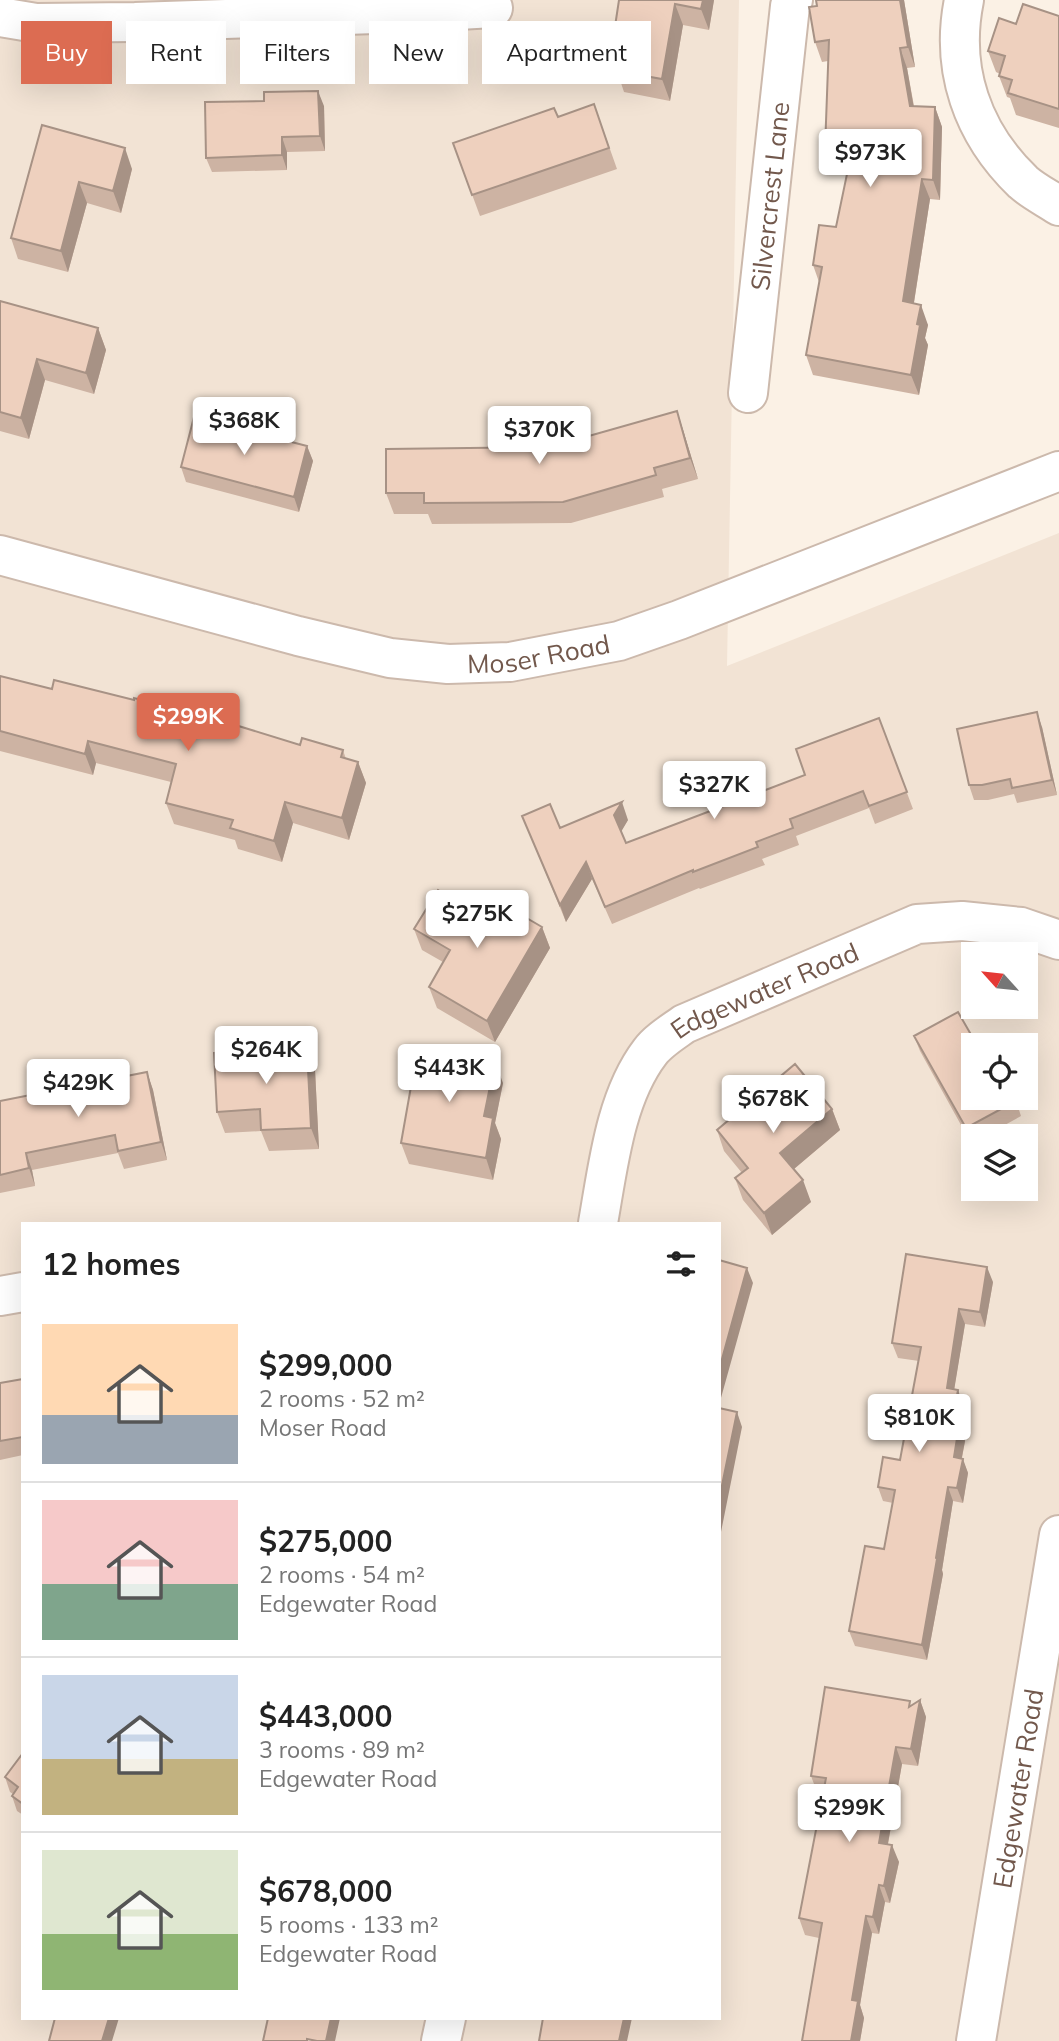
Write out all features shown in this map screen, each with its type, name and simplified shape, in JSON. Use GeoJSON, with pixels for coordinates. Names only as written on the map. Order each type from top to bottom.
{"type":"FeatureCollection","features":[{"type":"Feature","properties":{"kind":"street","name":"Silvercrest Lane"},"geometry":{"type":"LineString","coordinates":[[748,393],[790,6],[793,0]]}},
{"type":"Feature","properties":{"kind":"street"},"geometry":{"type":"LineString","coordinates":[[964,0],[959,25],[959,50],[965,85],[976,117],[993,148],[1024,183],[1059,206]]}},
{"type":"Feature","properties":{"kind":"street"},"geometry":{"type":"LineString","coordinates":[[0,16],[36,23],[135,22],[493,8]]}},
{"type":"Feature","properties":{"kind":"street","name":"Moser Road"},"geometry":{"type":"LineString","coordinates":[[0,555],[298,636],[390,658],[448,664],[510,662],[619,640],[679,620],[1059,471]]}},
{"type":"Feature","properties":{"kind":"street","name":"Edgewater Road"},"geometry":{"type":"LineString","coordinates":[[598,1222],[612,1147],[629,1085],[651,1050],[684,1024],[917,924],[962,921],[1021,927],[1059,940]]}},
{"type":"Feature","properties":{"kind":"street"},"geometry":{"type":"LineString","coordinates":[[0,1296],[21,1292]]}},
{"type":"Feature","properties":{"kind":"street","name":"Edgewater Road"},"geometry":{"type":"LineString","coordinates":[[976,2041],[1059,1535]]}},
{"type":"Feature","properties":{"kind":"street"},"geometry":{"type":"LineString","coordinates":[[441,2041],[446,2020]]}},
{"type":"Feature","properties":{"kind":"shaded area"},"geometry":{"type":"Polygon","coordinates":[[[0,0],[739,0],[727,666],[1059,533],[1059,2041],[0,2041],[0,0]]]}},
{"type":"Feature","properties":{"kind":"building"},"geometry":{"type":"Polygon","coordinates":[[[619,0],[703,0],[701,9],[675,4],[662,79],[651,77],[651,21],[616,21],[619,0]]]}},
{"type":"Feature","properties":{"kind":"building"},"geometry":{"type":"Polygon","coordinates":[[[816,0],[900,0],[908,47],[900,48],[910,106],[935,107],[933,180],[922,179],[903,301],[921,305],[911,375],[806,355],[822,267],[813,265],[819,225],[836,227],[852,150],[825,149],[829,40],[815,42],[809,7],[817,6],[816,0]]]}},
{"type":"Feature","properties":{"kind":"building"},"geometry":{"type":"Polygon","coordinates":[[[1023,4],[1059,16],[1059,109],[1008,93],[1012,80],[999,76],[1005,56],[988,51],[999,18],[1016,24],[1023,4]]]}},
{"type":"Feature","properties":{"kind":"building"},"geometry":{"type":"Polygon","coordinates":[[[318,91],[320,136],[282,137],[282,155],[206,158],[205,102],[264,101],[264,92],[318,91]]]}},
{"type":"Feature","properties":{"kind":"building"},"geometry":{"type":"Polygon","coordinates":[[[594,104],[609,148],[472,195],[453,143],[554,108],[558,117],[594,104]]]}},
{"type":"Feature","properties":{"kind":"building"},"geometry":{"type":"Polygon","coordinates":[[[42,125],[125,148],[113,191],[79,182],[61,251],[11,238],[42,125]]]}},
{"type":"Feature","properties":{"kind":"building"},"geometry":{"type":"Polygon","coordinates":[[[0,301],[98,328],[86,373],[37,359],[21,418],[0,412],[0,301]]]}},
{"type":"Feature","properties":{"kind":"building"},"geometry":{"type":"Polygon","coordinates":[[[677,411],[690,458],[654,468],[656,475],[563,502],[424,503],[424,493],[386,493],[386,449],[550,447],[677,411]]]}},
{"type":"Feature","properties":{"kind":"building"},"geometry":{"type":"Polygon","coordinates":[[[194,417],[307,446],[294,497],[181,467],[194,417]]]}},
{"type":"Feature","properties":{"kind":"building"},"geometry":{"type":"Polygon","coordinates":[[[0,676],[52,689],[54,680],[134,698],[300,745],[302,738],[343,750],[341,757],[358,762],[342,818],[285,802],[274,841],[230,828],[233,820],[166,803],[176,764],[88,741],[85,754],[0,731],[0,676]]]}},
{"type":"Feature","properties":{"kind":"building"},"geometry":{"type":"Polygon","coordinates":[[[1037,712],[1052,780],[1012,788],[1010,779],[969,785],[957,729],[1037,712]]]}},
{"type":"Feature","properties":{"kind":"building"},"geometry":{"type":"Polygon","coordinates":[[[879,718],[907,792],[869,806],[863,791],[790,819],[793,828],[756,842],[758,847],[693,870],[605,907],[586,862],[560,905],[522,816],[550,804],[560,828],[622,802],[614,815],[626,843],[805,775],[796,749],[879,718]]]}},
{"type":"Feature","properties":{"kind":"building"},"geometry":{"type":"Polygon","coordinates":[[[438,890],[478,914],[489,896],[542,927],[487,1021],[429,987],[450,950],[414,929],[438,890]]]}},
{"type":"Feature","properties":{"kind":"building"},"geometry":{"type":"Polygon","coordinates":[[[958,1012],[970,1033],[961,1033],[961,1110],[999,1110],[973,1124],[964,1124],[914,1036],[958,1012]]]}},
{"type":"Feature","properties":{"kind":"building"},"geometry":{"type":"Polygon","coordinates":[[[418,1047],[495,1062],[484,1116],[493,1118],[486,1158],[401,1143],[418,1047]]]}},
{"type":"Feature","properties":{"kind":"building"},"geometry":{"type":"Polygon","coordinates":[[[307,1049],[311,1128],[261,1130],[260,1109],[217,1112],[214,1053],[307,1049]]]}},
{"type":"Feature","properties":{"kind":"building"},"geometry":{"type":"Polygon","coordinates":[[[795,1064],[832,1109],[780,1153],[803,1180],[764,1213],[735,1178],[748,1168],[717,1130],[795,1064]]]}},
{"type":"Feature","properties":{"kind":"building"},"geometry":{"type":"Polygon","coordinates":[[[147,1072],[161,1142],[118,1151],[115,1135],[26,1153],[29,1168],[0,1175],[0,1101],[147,1072]]]}},
{"type":"Feature","properties":{"kind":"building"},"geometry":{"type":"Polygon","coordinates":[[[906,1254],[987,1267],[980,1312],[959,1309],[947,1388],[958,1390],[952,1424],[959,1426],[954,1457],[963,1459],[957,1488],[948,1487],[922,1645],[849,1631],[865,1546],[884,1549],[895,1490],[878,1487],[883,1457],[900,1460],[921,1347],[892,1343],[906,1254]]]}},
{"type":"Feature","properties":{"kind":"building"},"geometry":{"type":"Polygon","coordinates":[[[721,1261],[747,1268],[721,1363],[721,1261]]]}},
{"type":"Feature","properties":{"kind":"building"},"geometry":{"type":"Polygon","coordinates":[[[21,1379],[21,1437],[0,1441],[0,1383],[21,1379]]]}},
{"type":"Feature","properties":{"kind":"building"},"geometry":{"type":"Polygon","coordinates":[[[721,1408],[737,1412],[721,1490],[721,1408]]]}},
{"type":"Feature","properties":{"kind":"building"},"geometry":{"type":"Polygon","coordinates":[[[825,1687],[910,1701],[909,1707],[920,1700],[911,1749],[896,1747],[879,1843],[892,1845],[884,1886],[879,1885],[873,1917],[866,1916],[852,2000],[858,2001],[851,2041],[802,2041],[822,1923],[799,1918],[826,1778],[811,1776],[825,1687]]]}},
{"type":"Feature","properties":{"kind":"building"},"geometry":{"type":"Polygon","coordinates":[[[21,1756],[21,1803],[12,1796],[18,1787],[5,1777],[21,1756]]]}},
{"type":"Feature","properties":{"kind":"building"},"geometry":{"type":"Polygon","coordinates":[[[54,2020],[108,2020],[102,2041],[49,2041],[54,2020]]]}},
{"type":"Feature","properties":{"kind":"building"},"geometry":{"type":"Polygon","coordinates":[[[268,2020],[331,2020],[326,2041],[263,2041],[268,2020]]]}},
{"type":"Feature","properties":{"kind":"building"},"geometry":{"type":"Polygon","coordinates":[[[543,2020],[624,2020],[619,2041],[539,2041],[543,2020]]]}}]}
